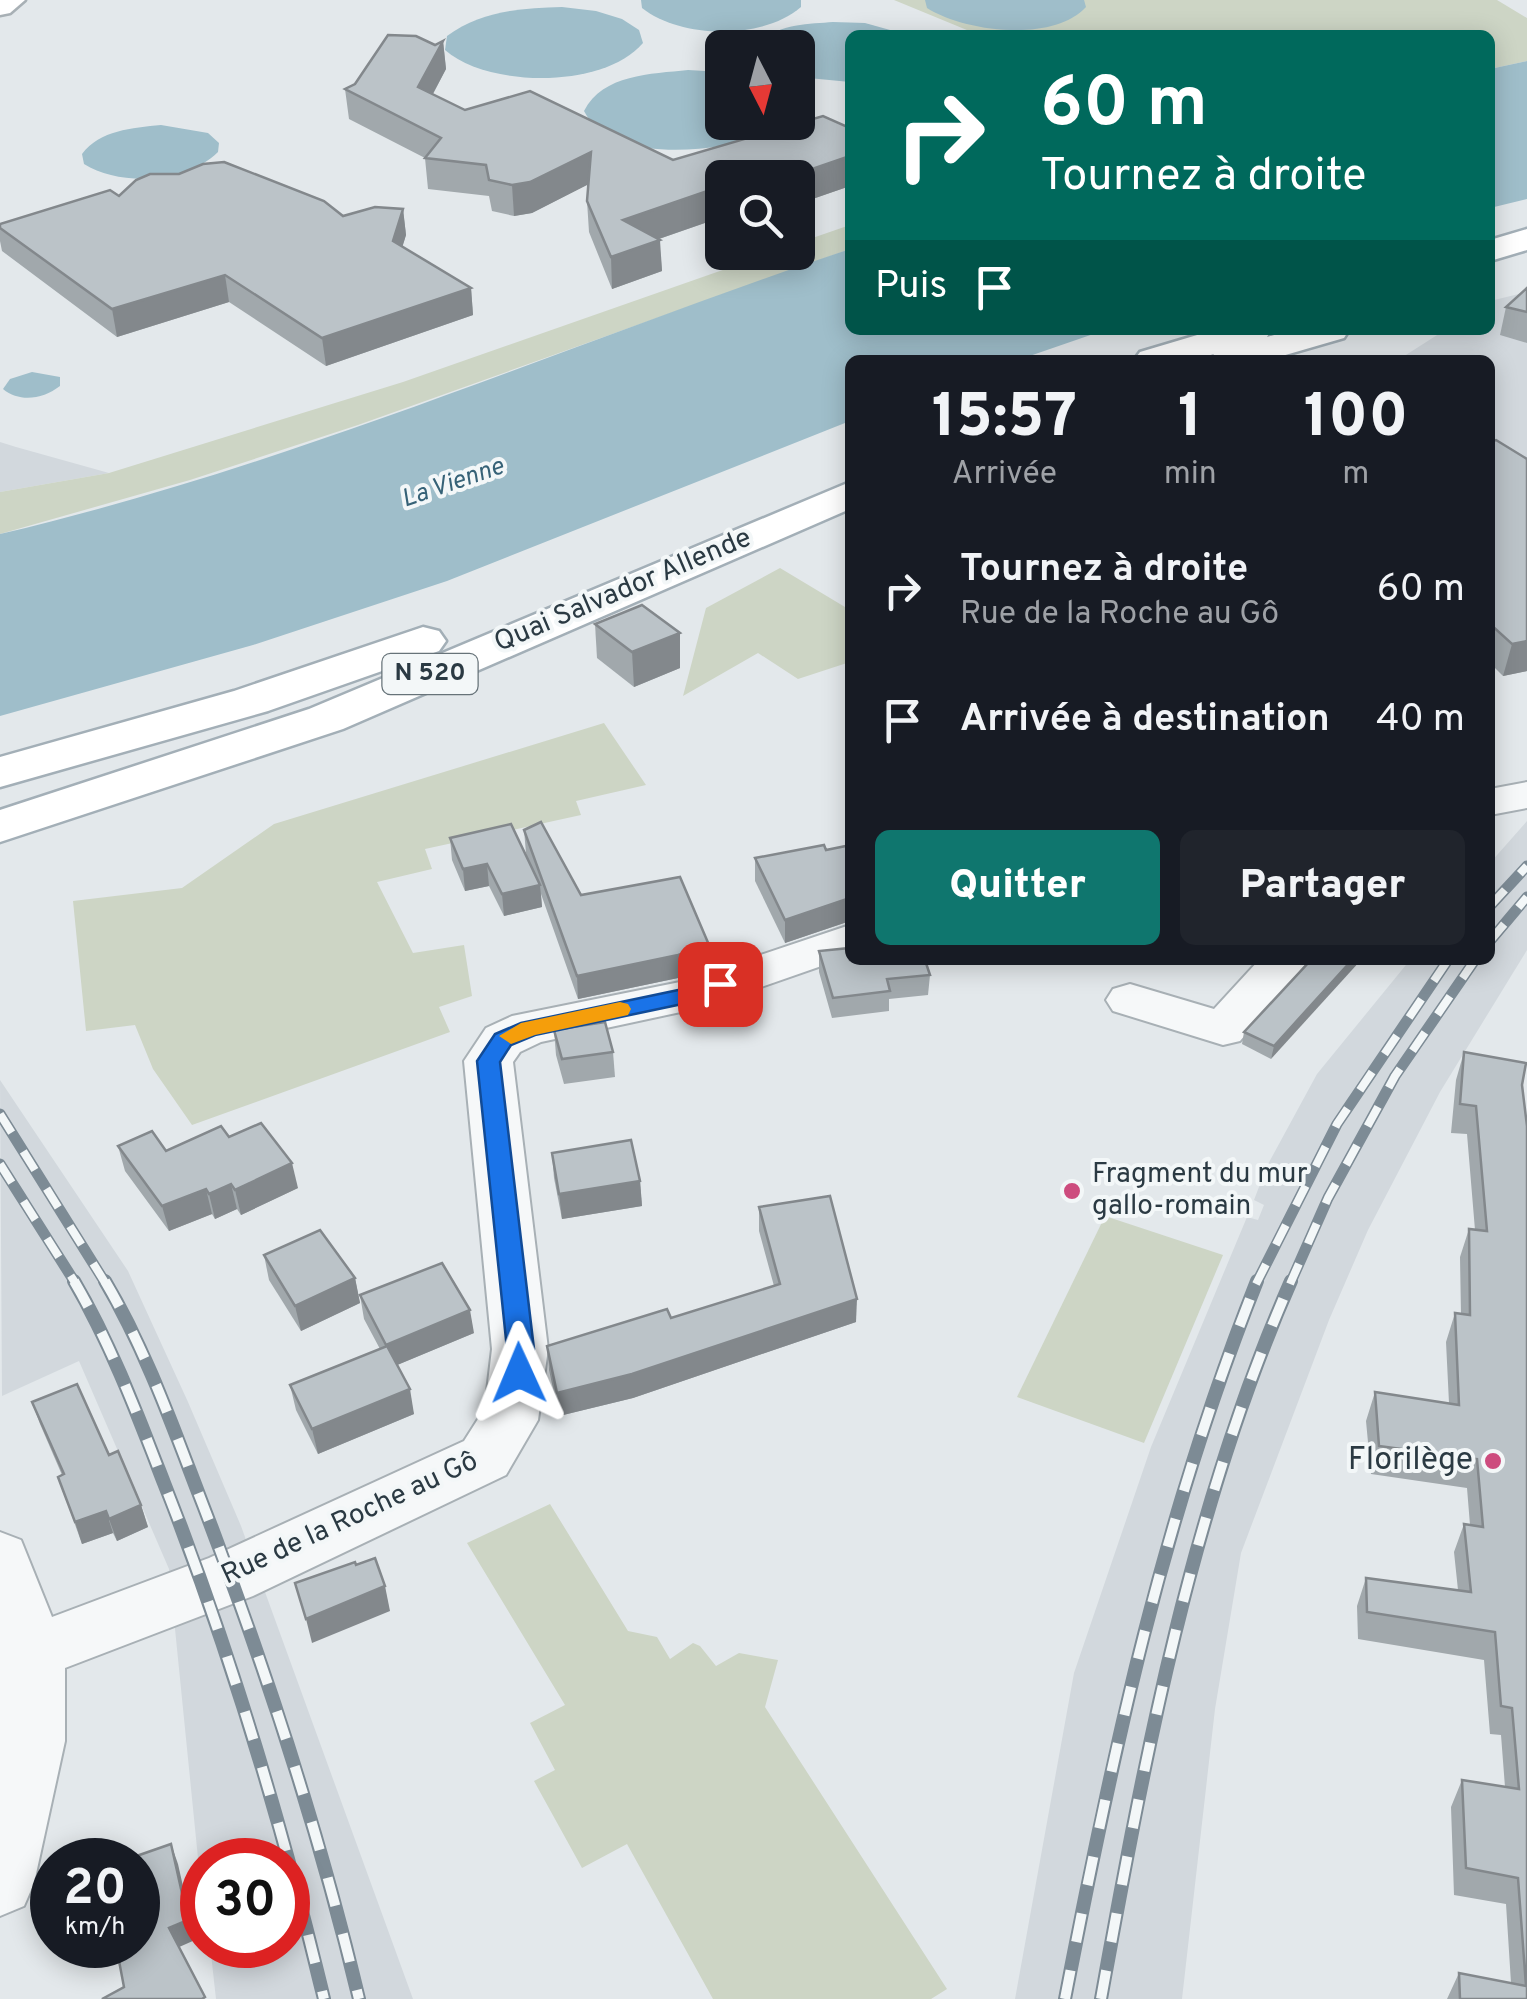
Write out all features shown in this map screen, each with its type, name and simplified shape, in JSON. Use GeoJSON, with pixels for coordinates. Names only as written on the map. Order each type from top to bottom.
{"type":"FeatureCollection","features":[{"type":"Feature","properties":{"kind":"main road"},"geometry":{"type":"LineString","coordinates":[[0,7],[11,0]]}},
{"type":"Feature","properties":{"kind":"main road"},"geometry":{"type":"LineString","coordinates":[[1495,249],[1527,239]]}},
{"type":"Feature","properties":{"kind":"main road"},"geometry":{"type":"LineString","coordinates":[[1495,267],[1527,259]]}},
{"type":"Feature","properties":{"kind":"main road"},"geometry":{"type":"LineString","coordinates":[[1170,355],[1236,335]]}},
{"type":"Feature","properties":{"kind":"main road"},"geometry":{"type":"LineString","coordinates":[[1245,355],[1314,335]]}},
{"type":"Feature","properties":{"kind":"main road","name":"Quai Salvador Allende"},"geometry":{"type":"LineString","coordinates":[[0,772],[251,701],[420,642],[845,465]]}},
{"type":"Feature","properties":{"kind":"main road","name":"Quai Salvador Allende"},"geometry":{"type":"LineString","coordinates":[[0,827],[326,719],[845,496]]}},
{"type":"Feature","properties":{"kind":"street"},"geometry":{"type":"LineString","coordinates":[[1495,801],[1527,795]]}},
{"type":"Feature","properties":{"kind":"street","name":"Rue de la Roche au Gô"},"geometry":{"type":"LineString","coordinates":[[33,1652],[231,1577],[485,1458],[506,1434],[517,1396],[520,1349],[488,1061],[503,1040],[529,1028],[687,996],[845,942]]}},
{"type":"Feature","properties":{"kind":"street"},"geometry":{"type":"LineString","coordinates":[[1130,1000],[1223,1029],[1281,965]]}},
{"type":"Feature","properties":{"kind":"street"},"geometry":{"type":"LineString","coordinates":[[0,1558],[33,1652],[33,1741],[0,1883]]}},
{"type":"Feature","properties":{"kind":"shaded area"},"geometry":{"type":"Polygon","coordinates":[[[1527,292],[1527,537],[1495,517],[1495,355],[1406,355],[1437,335],[1495,335],[1495,300],[1527,292]]]}},
{"type":"Feature","properties":{"kind":"shaded area"},"geometry":{"type":"Polygon","coordinates":[[[0,442],[16,447],[109,473],[0,492],[0,442]]]}},
{"type":"Feature","properties":{"kind":"shaded area"},"geometry":{"type":"Polygon","coordinates":[[[1527,821],[1527,950],[1440,1092],[1368,1230],[1329,1320],[1241,1553],[1215,1709],[1182,1999],[1015,1999],[1074,1673],[1151,1447],[1247,1217],[1258,1220],[1264,1205],[1254,1200],[1267,1166],[1317,1074],[1406,965],[1495,965],[1495,857],[1527,821]]]}},
{"type":"Feature","properties":{"kind":"shaded area"},"geometry":{"type":"Polygon","coordinates":[[[0,1080],[128,1271],[188,1402],[241,1526],[413,1999],[216,1999],[213,1968],[310,1968],[310,1838],[196,1838],[169,1569],[79,1361],[2,1396],[0,1080]]]}},
{"type":"Feature","properties":{"kind":"green space"},"geometry":{"type":"Polygon","coordinates":[[[894,0],[1497,0],[1527,18],[1527,61],[1495,68],[1495,30],[967,30],[894,0]]]}},
{"type":"Feature","properties":{"kind":"green space"},"geometry":{"type":"Polygon","coordinates":[[[845,227],[845,251],[815,262],[815,237],[845,227]]]}},
{"type":"Feature","properties":{"kind":"green space"},"geometry":{"type":"Polygon","coordinates":[[[723,270],[791,270],[358,425],[190,480],[0,534],[0,492],[109,473],[403,382],[723,270]]]}},
{"type":"Feature","properties":{"kind":"green space"},"geometry":{"type":"Polygon","coordinates":[[[780,568],[845,607],[845,664],[798,679],[758,653],[683,696],[706,608],[780,568]]]}},
{"type":"Feature","properties":{"kind":"green space"},"geometry":{"type":"Polygon","coordinates":[[[604,723],[646,785],[576,801],[581,815],[425,849],[432,869],[377,882],[413,953],[464,945],[472,996],[439,1007],[450,1032],[192,1125],[153,1069],[135,1025],[86,1031],[73,901],[182,888],[274,824],[604,723]]]}},
{"type":"Feature","properties":{"kind":"green space"},"geometry":{"type":"Polygon","coordinates":[[[1105,1216],[1223,1255],[1144,1443],[1017,1397],[1105,1216]]]}},
{"type":"Feature","properties":{"kind":"green space"},"geometry":{"type":"Polygon","coordinates":[[[550,1504],[628,1631],[657,1637],[670,1659],[693,1643],[716,1666],[739,1653],[778,1660],[765,1707],[947,1989],[931,1999],[713,1999],[627,1844],[582,1868],[534,1781],[555,1770],[530,1723],[565,1705],[467,1543],[550,1504]]]}},
{"type":"Feature","properties":{"kind":"water"},"geometry":{"type":"Polygon","coordinates":[[[641,0],[801,0],[801,7],[785,18],[744,30],[678,26],[642,8],[641,0]]]}},
{"type":"Feature","properties":{"kind":"water"},"geometry":{"type":"Polygon","coordinates":[[[925,0],[1084,0],[1086,7],[1053,26],[1008,30],[943,16],[927,8],[925,0]]]}},
{"type":"Feature","properties":{"kind":"water"},"geometry":{"type":"Polygon","coordinates":[[[562,7],[622,19],[639,30],[643,43],[625,58],[602,69],[546,78],[489,71],[445,50],[447,36],[473,21],[516,10],[562,7]]]}},
{"type":"Feature","properties":{"kind":"water"},"geometry":{"type":"Polygon","coordinates":[[[833,22],[865,23],[890,30],[845,30],[845,82],[815,79],[815,30],[781,30],[833,22]]]}},
{"type":"Feature","properties":{"kind":"water"},"geometry":{"type":"Polygon","coordinates":[[[1527,61],[1527,199],[1495,207],[1495,68],[1527,61]]]}},
{"type":"Feature","properties":{"kind":"water"},"geometry":{"type":"Polygon","coordinates":[[[705,71],[705,140],[748,140],[680,150],[650,148],[622,142],[600,130],[584,111],[592,99],[616,83],[644,75],[705,71]]]}},
{"type":"Feature","properties":{"kind":"water"},"geometry":{"type":"Polygon","coordinates":[[[161,125],[208,133],[219,143],[218,152],[189,170],[153,178],[116,176],[84,164],[82,154],[98,140],[117,132],[161,125]]]}},
{"type":"Feature","properties":{"kind":"water","name":"La Vienne"},"geometry":{"type":"Polygon","coordinates":[[[845,251],[845,335],[1090,335],[1032,355],[845,355],[845,423],[447,581],[253,645],[0,716],[0,534],[216,474],[428,402],[790,270],[815,270],[815,261],[845,251]]]}},
{"type":"Feature","properties":{"kind":"water"},"geometry":{"type":"Polygon","coordinates":[[[32,372],[60,377],[60,386],[32,398],[3,389],[10,379],[32,372]]]}},
{"type":"Feature","properties":{"kind":"building"},"geometry":{"type":"Polygon","coordinates":[[[388,35],[416,36],[435,45],[443,41],[418,87],[465,110],[530,91],[673,160],[741,140],[815,140],[815,118],[823,116],[845,126],[845,158],[815,168],[815,160],[705,160],[705,192],[623,220],[660,240],[611,257],[587,201],[591,152],[530,182],[512,185],[489,180],[486,165],[425,158],[441,138],[345,89],[355,84],[388,35]]]}},
{"type":"Feature","properties":{"kind":"building"},"geometry":{"type":"Polygon","coordinates":[[[224,162],[324,201],[343,216],[375,207],[403,209],[393,241],[471,288],[322,338],[225,275],[112,309],[0,228],[0,224],[110,190],[119,196],[136,180],[150,174],[179,174],[203,164],[224,162]]]}},
{"type":"Feature","properties":{"kind":"building"},"geometry":{"type":"Polygon","coordinates":[[[1527,288],[1527,312],[1506,307],[1527,288]]]}},
{"type":"Feature","properties":{"kind":"building"},"geometry":{"type":"Polygon","coordinates":[[[1495,440],[1527,459],[1527,641],[1512,644],[1495,629],[1495,440]]]}},
{"type":"Feature","properties":{"kind":"building"},"geometry":{"type":"Polygon","coordinates":[[[642,605],[680,633],[632,652],[595,624],[642,605]]]}},
{"type":"Feature","properties":{"kind":"building"},"geometry":{"type":"Polygon","coordinates":[[[541,822],[581,895],[680,877],[709,945],[577,976],[524,830],[541,822]]]}},
{"type":"Feature","properties":{"kind":"building"},"geometry":{"type":"Polygon","coordinates":[[[511,824],[540,885],[502,894],[487,864],[463,869],[450,838],[511,824]]]}},
{"type":"Feature","properties":{"kind":"building"},"geometry":{"type":"Polygon","coordinates":[[[824,845],[826,850],[845,846],[845,900],[785,920],[755,858],[824,845]]]}},
{"type":"Feature","properties":{"kind":"building"},"geometry":{"type":"Polygon","coordinates":[[[845,948],[845,965],[927,965],[930,975],[887,979],[890,991],[833,998],[819,951],[845,948]]]}},
{"type":"Feature","properties":{"kind":"building"},"geometry":{"type":"Polygon","coordinates":[[[1306,965],[1347,965],[1274,1046],[1244,1032],[1306,965]]]}},
{"type":"Feature","properties":{"kind":"building"},"geometry":{"type":"Polygon","coordinates":[[[605,1022],[613,1052],[562,1059],[554,1030],[605,1022]]]}},
{"type":"Feature","properties":{"kind":"building"},"geometry":{"type":"Polygon","coordinates":[[[1464,1052],[1526,1063],[1522,1085],[1527,1126],[1527,1999],[1460,1999],[1459,1973],[1526,1986],[1518,1878],[1466,1868],[1462,1780],[1519,1789],[1512,1708],[1501,1706],[1495,1632],[1367,1612],[1366,1578],[1471,1592],[1464,1524],[1483,1527],[1477,1459],[1379,1446],[1375,1392],[1459,1405],[1455,1313],[1470,1315],[1469,1229],[1487,1231],[1476,1106],[1460,1104],[1464,1052]]]}},
{"type":"Feature","properties":{"kind":"building"},"geometry":{"type":"Polygon","coordinates":[[[261,1123],[292,1163],[235,1190],[231,1184],[209,1194],[206,1189],[162,1206],[118,1146],[152,1131],[166,1151],[221,1126],[229,1137],[261,1123]]]}},
{"type":"Feature","properties":{"kind":"building"},"geometry":{"type":"Polygon","coordinates":[[[631,1140],[640,1181],[559,1194],[552,1153],[631,1140]]]}},
{"type":"Feature","properties":{"kind":"building"},"geometry":{"type":"Polygon","coordinates":[[[830,1196],[857,1299],[632,1374],[557,1393],[547,1346],[667,1309],[671,1318],[780,1284],[759,1207],[830,1196]]]}},
{"type":"Feature","properties":{"kind":"building"},"geometry":{"type":"Polygon","coordinates":[[[320,1230],[355,1278],[295,1306],[264,1255],[320,1230]]]}},
{"type":"Feature","properties":{"kind":"building"},"geometry":{"type":"Polygon","coordinates":[[[442,1263],[470,1310],[386,1345],[360,1295],[442,1263]]]}},
{"type":"Feature","properties":{"kind":"building"},"geometry":{"type":"Polygon","coordinates":[[[387,1346],[410,1389],[312,1429],[290,1385],[387,1346]]]}},
{"type":"Feature","properties":{"kind":"building"},"geometry":{"type":"Polygon","coordinates":[[[77,1384],[109,1455],[118,1451],[141,1505],[109,1519],[106,1511],[75,1522],[58,1477],[64,1474],[32,1402],[77,1384]]]}},
{"type":"Feature","properties":{"kind":"building"},"geometry":{"type":"Polygon","coordinates":[[[375,1558],[385,1586],[306,1619],[295,1583],[375,1558]]]}},
{"type":"Feature","properties":{"kind":"building"},"geometry":{"type":"Polygon","coordinates":[[[171,1844],[180,1884],[180,1923],[169,1928],[180,1949],[180,1968],[190,1968],[205,1997],[102,1999],[124,1987],[120,1968],[160,1968],[160,1848],[171,1844]]]}},
{"type":"Feature","properties":{"kind":"railway"},"geometry":{"type":"LineString","coordinates":[[1495,901],[1527,866]]}},
{"type":"Feature","properties":{"kind":"railway"},"geometry":{"type":"LineString","coordinates":[[1495,935],[1527,897]]}},
{"type":"Feature","properties":{"kind":"railway"},"geometry":{"type":"LineString","coordinates":[[1256,1284],[1337,1124],[1445,965]]}},
{"type":"Feature","properties":{"kind":"railway"},"geometry":{"type":"LineString","coordinates":[[1290,1284],[1328,1198],[1395,1076],[1472,965]]}},
{"type":"Feature","properties":{"kind":"railway"},"geometry":{"type":"LineString","coordinates":[[0,1114],[106,1284]]}},
{"type":"Feature","properties":{"kind":"railway"},"geometry":{"type":"LineString","coordinates":[[0,1164],[76,1284]]}},
{"type":"Feature","properties":{"kind":"railway"},"geometry":{"type":"LineString","coordinates":[[74,1281],[123,1380],[211,1609],[291,1868],[324,1999]]}},
{"type":"Feature","properties":{"kind":"railway"},"geometry":{"type":"LineString","coordinates":[[105,1281],[158,1391],[248,1626],[308,1811],[359,1999]]}},
{"type":"Feature","properties":{"kind":"railway"},"geometry":{"type":"LineString","coordinates":[[1065,1999],[1144,1635],[1194,1458],[1257,1281]]}},
{"type":"Feature","properties":{"kind":"railway"},"geometry":{"type":"LineString","coordinates":[[1101,1999],[1135,1816],[1175,1634],[1225,1455],[1291,1281]]}},
{"type":"Feature","properties":{"kind":"slow traffic"},"geometry":{"type":"LineString","coordinates":[[511,1036],[529,1028],[620,1009]]}},
{"type":"Feature","properties":{"kind":"place","name":"Fragment du mur gallo-romain"},"geometry":{"type":"Point","coordinates":[1072,1191]}},
{"type":"Feature","properties":{"kind":"place","name":"Florilège"},"geometry":{"type":"Point","coordinates":[1493,1461]}},
{"type":"Feature","properties":{"kind":"route"},"geometry":{"type":"LineString","coordinates":[[519,1373],[520,1349],[488,1061],[503,1040],[529,1028],[687,996],[720,984]]}}]}
